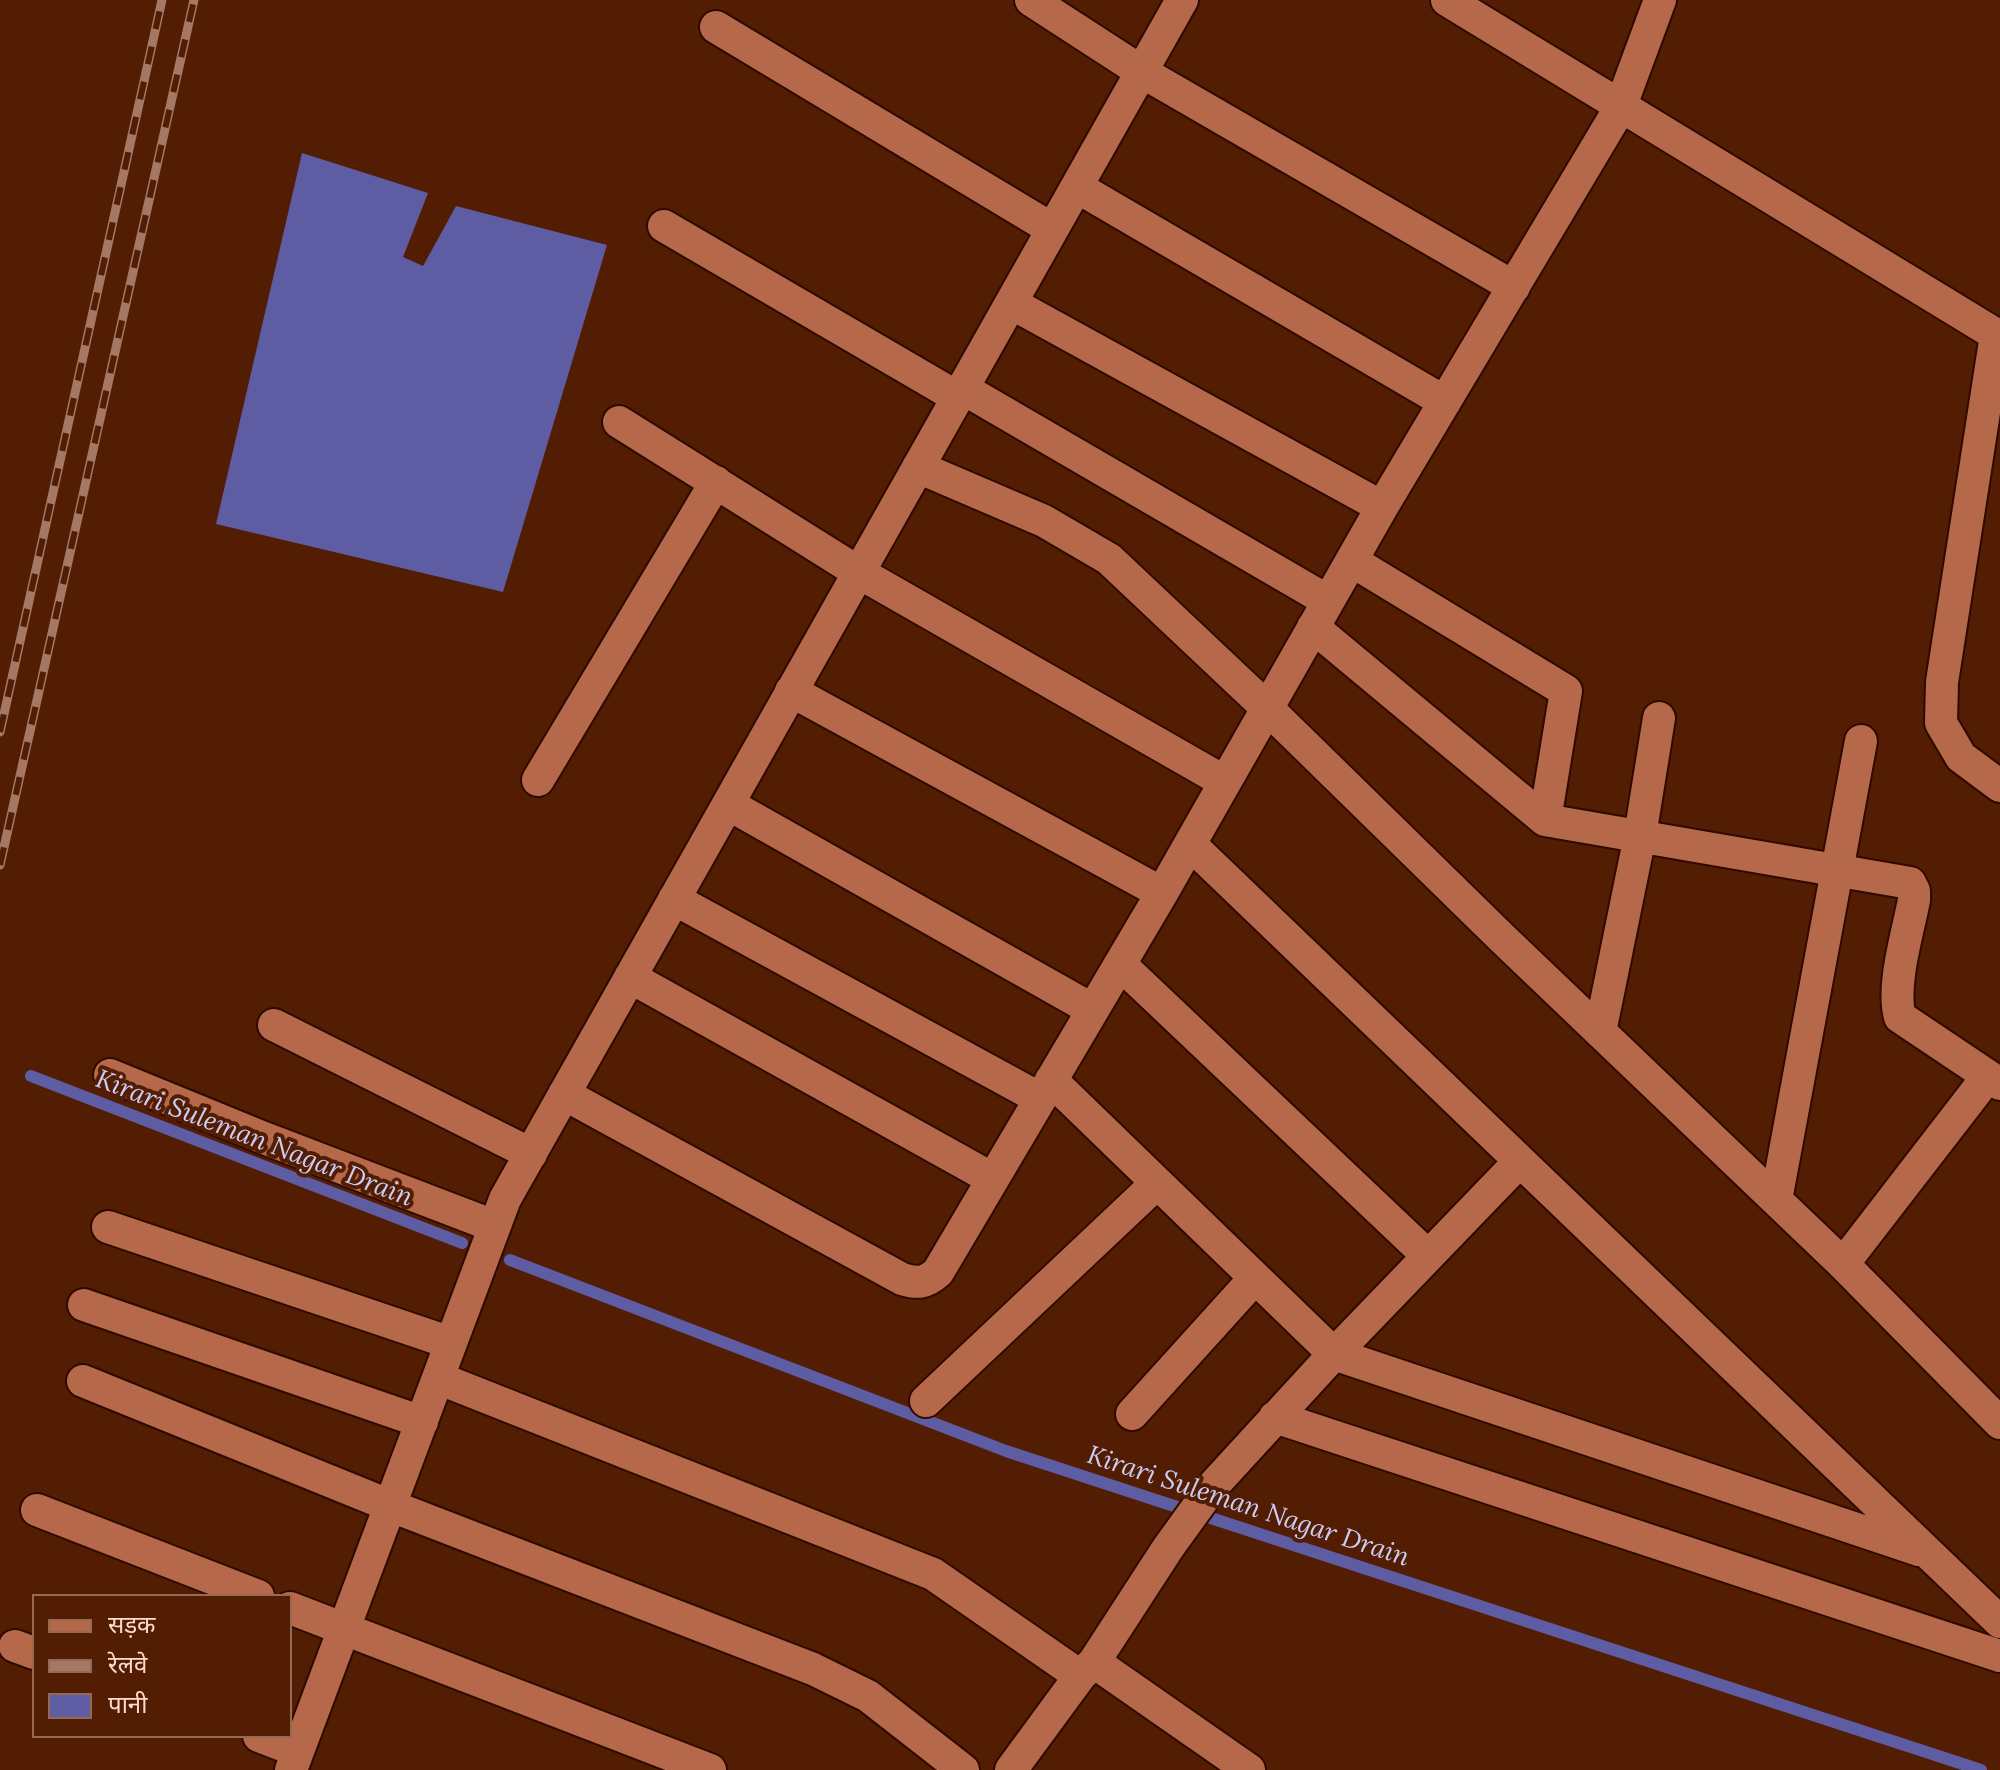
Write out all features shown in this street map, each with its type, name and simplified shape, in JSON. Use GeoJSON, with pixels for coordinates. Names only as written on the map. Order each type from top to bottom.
{"type":"FeatureCollection","features":[{"type":"Feature","properties":{"kind":"street"},"geometry":{"type":"LineString","coordinates":[[1031,0],[1142,72],[1514,287]]}},
{"type":"Feature","properties":{"kind":"street"},"geometry":{"type":"LineString","coordinates":[[262,1738],[300,1763],[344,1630],[505,1199],[1182,0]]}},
{"type":"Feature","properties":{"kind":"street"},"geometry":{"type":"LineString","coordinates":[[1447,0],[1998,336],[1942,682],[1941,723],[1961,757],[2000,786]]}},
{"type":"Feature","properties":{"kind":"street"},"geometry":{"type":"LineString","coordinates":[[564,1094],[902,1279],[915,1283],[929,1280],[938,1272],[1162,893],[1382,507],[1620,108],[1660,0]]}},
{"type":"Feature","properties":{"kind":"street"},"geometry":{"type":"LineString","coordinates":[[716,27],[1052,229]]}},
{"type":"Feature","properties":{"kind":"street"},"geometry":{"type":"LineString","coordinates":[[1077,187],[1445,402]]}},
{"type":"Feature","properties":{"kind":"street"},"geometry":{"type":"LineString","coordinates":[[664,226],[960,393],[1321,614],[1545,820],[1910,883],[1914,900],[1898,990],[1900,1017],[1994,1080],[1843,1264]]}},
{"type":"Feature","properties":{"kind":"street"},"geometry":{"type":"LineString","coordinates":[[1011,303],[1382,507]]}},
{"type":"Feature","properties":{"kind":"street"},"geometry":{"type":"LineString","coordinates":[[619,422],[858,572],[1225,782]]}},
{"type":"Feature","properties":{"kind":"street"},"geometry":{"type":"LineString","coordinates":[[918,467],[1044,521],[1109,559],[1843,1264],[2000,1423]]}},
{"type":"Feature","properties":{"kind":"street"},"geometry":{"type":"LineString","coordinates":[[538,780],[716,482]]}},
{"type":"Feature","properties":{"kind":"street"},"geometry":{"type":"LineString","coordinates":[[1352,561],[1566,691],[1545,820]]}},
{"type":"Feature","properties":{"kind":"street"},"geometry":{"type":"LineString","coordinates":[[791,691],[1162,893]]}},
{"type":"Feature","properties":{"kind":"street"},"geometry":{"type":"LineString","coordinates":[[1600,1032],[1640,836],[1659,718]]}},
{"type":"Feature","properties":{"kind":"street"},"geometry":{"type":"LineString","coordinates":[[1776,1200],[1861,741]]}},
{"type":"Feature","properties":{"kind":"street"},"geometry":{"type":"LineString","coordinates":[[728,804],[1093,1010]]}},
{"type":"Feature","properties":{"kind":"street"},"geometry":{"type":"LineString","coordinates":[[1190,844],[2000,1622]]}},
{"type":"Feature","properties":{"kind":"street"},"geometry":{"type":"LineString","coordinates":[[674,899],[1045,1089],[1157,1183],[1334,1354],[1930,1554]]}},
{"type":"Feature","properties":{"kind":"street"},"geometry":{"type":"LineString","coordinates":[[1120,964],[1428,1256]]}},
{"type":"Feature","properties":{"kind":"street"},"geometry":{"type":"LineString","coordinates":[[630,977],[991,1178]]}},
{"type":"Feature","properties":{"kind":"street"},"geometry":{"type":"LineString","coordinates":[[274,1025],[531,1154]]}},
{"type":"Feature","properties":{"kind":"street"},"geometry":{"type":"LineString","coordinates":[[110,1075],[494,1226]]}},
{"type":"Feature","properties":{"kind":"street"},"geometry":{"type":"LineString","coordinates":[[1013,1769],[1087,1669],[1212,1487],[1334,1354],[1520,1161]]}},
{"type":"Feature","properties":{"kind":"street"},"geometry":{"type":"LineString","coordinates":[[926,1401],[1157,1183]]}},
{"type":"Feature","properties":{"kind":"street"},"geometry":{"type":"LineString","coordinates":[[108,1227],[451,1343]]}},
{"type":"Feature","properties":{"kind":"street"},"geometry":{"type":"LineString","coordinates":[[1132,1414],[1255,1278]]}},
{"type":"Feature","properties":{"kind":"street"},"geometry":{"type":"LineString","coordinates":[[84,1305],[422,1422]]}},
{"type":"Feature","properties":{"kind":"street"},"geometry":{"type":"LineString","coordinates":[[438,1378],[933,1574],[1249,1770]]}},
{"type":"Feature","properties":{"kind":"street"},"geometry":{"type":"LineString","coordinates":[[83,1381],[391,1506],[813,1669],[868,1696],[963,1770]]}},
{"type":"Feature","properties":{"kind":"street"},"geometry":{"type":"LineString","coordinates":[[1275,1417],[2000,1656]]}},
{"type":"Feature","properties":{"kind":"street"},"geometry":{"type":"LineString","coordinates":[[37,1510],[253,1594]]}},
{"type":"Feature","properties":{"kind":"street"},"geometry":{"type":"LineString","coordinates":[[292,1609],[710,1770]]}},
{"type":"Feature","properties":{"kind":"water"},"geometry":{"type":"Polygon","coordinates":[[[302,153],[428,193],[403,257],[423,266],[456,206],[607,245],[503,592],[216,524],[302,153]]]}},
{"type":"Feature","properties":{"kind":"waterway","name":"Kirari Suleman Nagar Drain"},"geometry":{"type":"LineString","coordinates":[[31,1076],[462,1243]]}},
{"type":"Feature","properties":{"kind":"waterway","name":"Kirari Suleman Nagar Drain"},"geometry":{"type":"LineString","coordinates":[[510,1260],[1006,1451],[1981,1770]]}},
{"type":"Feature","properties":{"kind":"railway"},"geometry":{"type":"LineString","coordinates":[[0,732],[162,0]]}},
{"type":"Feature","properties":{"kind":"railway"},"geometry":{"type":"LineString","coordinates":[[0,865],[194,0]]}}]}
